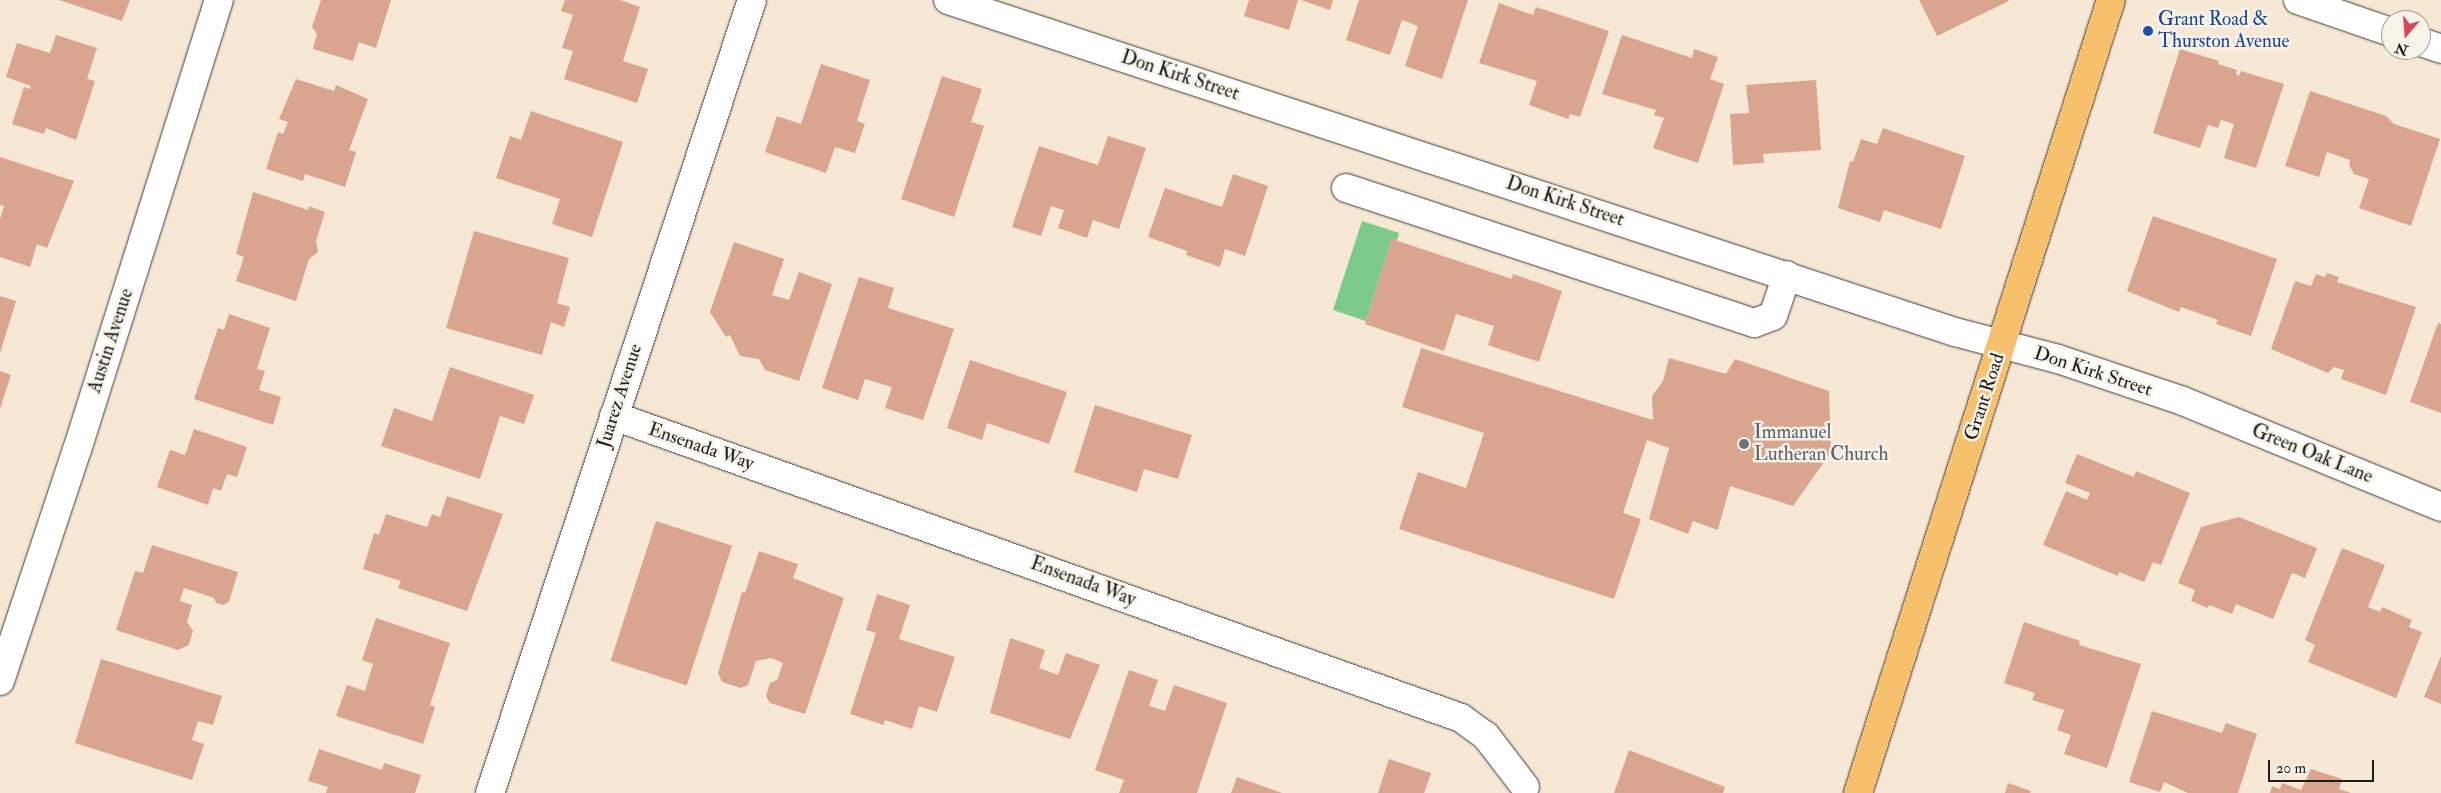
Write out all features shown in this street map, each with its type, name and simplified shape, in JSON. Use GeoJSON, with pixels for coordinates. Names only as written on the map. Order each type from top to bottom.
{"type":"FeatureCollection","features":[{"type":"Feature","properties":{"kind":"main road","name":"Grant Road"},"geometry":{"type":"LineString","coordinates":[[1858,793],[2111,0]]}},
{"type":"Feature","properties":{"kind":"street","name":"Austin Avenue"},"geometry":{"type":"LineString","coordinates":[[0,681],[77,450],[219,0]]}},
{"type":"Feature","properties":{"kind":"street","name":"Juarez Avenue"},"geometry":{"type":"LineString","coordinates":[[490,793],[752,0]]}},
{"type":"Feature","properties":{"kind":"street","name":"Don Kirk Street"},"geometry":{"type":"LineString","coordinates":[[948,0],[2002,345],[2058,359],[2183,401]]}},
{"type":"Feature","properties":{"kind":"street"},"geometry":{"type":"LineString","coordinates":[[2298,0],[2381,29]]}},
{"type":"Feature","properties":{"kind":"street"},"geometry":{"type":"LineString","coordinates":[[1346,188],[1754,323],[1773,316],[1787,275]]}},
{"type":"Feature","properties":{"kind":"street","name":"Green Oak Lane"},"geometry":{"type":"LineString","coordinates":[[2183,401],[2441,507]]}},
{"type":"Feature","properties":{"kind":"street","name":"Ensenada Way"},"geometry":{"type":"LineString","coordinates":[[614,416],[1461,718],[1486,736],[1524,788]]}},
{"type":"Feature","properties":{"kind":"green space"},"geometry":{"type":"Polygon","coordinates":[[[1362,221],[1399,233],[1397,241],[1392,239],[1366,321],[1333,310],[1362,221]]]}},
{"type":"Feature","properties":{"kind":"building"},"geometry":{"type":"Polygon","coordinates":[[[59,0],[130,0],[122,21],[59,0]]]}},
{"type":"Feature","properties":{"kind":"building"},"geometry":{"type":"Polygon","coordinates":[[[321,0],[391,0],[376,48],[359,42],[353,61],[313,49],[317,34],[312,27],[321,0]]]}},
{"type":"Feature","properties":{"kind":"building"},"geometry":{"type":"Polygon","coordinates":[[[565,0],[620,0],[640,7],[623,61],[648,69],[637,103],[564,79],[573,51],[562,48],[573,15],[561,11],[565,0]]]}},
{"type":"Feature","properties":{"kind":"building"},"geometry":{"type":"Polygon","coordinates":[[[1249,0],[1298,0],[1289,30],[1244,16],[1249,0]]]}},
{"type":"Feature","properties":{"kind":"building"},"geometry":{"type":"Polygon","coordinates":[[[1301,0],[1333,0],[1330,10],[1301,0]]]}},
{"type":"Feature","properties":{"kind":"building"},"geometry":{"type":"Polygon","coordinates":[[[1359,0],[1468,0],[1442,79],[1405,66],[1418,26],[1402,20],[1390,55],[1346,40],[1359,0]]]}},
{"type":"Feature","properties":{"kind":"building"},"geometry":{"type":"Polygon","coordinates":[[[1919,0],[2008,0],[2009,1],[1937,36],[1919,0]]]}},
{"type":"Feature","properties":{"kind":"building"},"geometry":{"type":"Polygon","coordinates":[[[1499,3],[1533,15],[1536,7],[1609,31],[1580,117],[1570,114],[1568,119],[1529,105],[1537,81],[1479,63],[1499,3]]]}},
{"type":"Feature","properties":{"kind":"building"},"geometry":{"type":"Polygon","coordinates":[[[56,35],[97,48],[87,79],[95,81],[76,140],[46,128],[44,134],[12,124],[24,87],[30,89],[31,86],[6,77],[17,43],[50,53],[56,35]]]}},
{"type":"Feature","properties":{"kind":"building"},"geometry":{"type":"Polygon","coordinates":[[[1622,35],[1692,58],[1694,49],[1718,57],[1710,79],[1724,84],[1698,163],[1653,148],[1664,118],[1654,115],[1656,110],[1602,94],[1622,35]]]}},
{"type":"Feature","properties":{"kind":"building"},"geometry":{"type":"Polygon","coordinates":[[[2180,49],[2219,61],[2218,64],[2237,70],[2236,74],[2239,76],[2241,71],[2284,84],[2256,168],[2224,158],[2234,124],[2221,120],[2218,128],[2208,125],[2200,148],[2153,133],[2180,49]]]}},
{"type":"Feature","properties":{"kind":"building"},"geometry":{"type":"Polygon","coordinates":[[[821,64],[870,80],[857,121],[865,124],[855,153],[835,147],[826,173],[765,152],[777,116],[801,124],[821,64]]]}},
{"type":"Feature","properties":{"kind":"building"},"geometry":{"type":"Polygon","coordinates":[[[942,76],[982,89],[971,122],[984,126],[954,217],[901,199],[942,76]]]}},
{"type":"Feature","properties":{"kind":"building"},"geometry":{"type":"Polygon","coordinates":[[[296,79],[334,91],[336,85],[368,99],[349,150],[356,152],[345,187],[305,174],[303,181],[266,169],[278,132],[283,134],[288,122],[279,119],[296,79]]]}},
{"type":"Feature","properties":{"kind":"building"},"geometry":{"type":"Polygon","coordinates":[[[1816,80],[1821,150],[1763,154],[1764,163],[1733,165],[1730,114],[1749,113],[1746,85],[1816,80]]]}},
{"type":"Feature","properties":{"kind":"building"},"geometry":{"type":"Polygon","coordinates":[[[2310,91],[2386,116],[2394,124],[2440,139],[2411,226],[2359,208],[2369,179],[2354,174],[2349,165],[2350,160],[2327,152],[2319,177],[2285,166],[2310,91]]]}},
{"type":"Feature","properties":{"kind":"building"},"geometry":{"type":"Polygon","coordinates":[[[531,111],[623,142],[592,237],[552,224],[560,199],[496,178],[510,136],[521,140],[531,111]]]}},
{"type":"Feature","properties":{"kind":"building"},"geometry":{"type":"Polygon","coordinates":[[[1883,128],[1965,156],[1941,229],[1884,210],[1880,222],[1838,208],[1850,161],[1853,162],[1861,139],[1877,144],[1883,128]]]}},
{"type":"Feature","properties":{"kind":"building"},"geometry":{"type":"Polygon","coordinates":[[[1108,136],[1146,148],[1119,229],[1093,220],[1087,238],[1058,228],[1064,210],[1051,206],[1041,236],[1012,227],[1039,146],[1098,165],[1108,136]]]}},
{"type":"Feature","properties":{"kind":"building"},"geometry":{"type":"Polygon","coordinates":[[[0,157],[74,181],[47,248],[37,244],[30,267],[0,257],[0,219],[4,206],[0,205],[0,157]]]}},
{"type":"Feature","properties":{"kind":"building"},"geometry":{"type":"Polygon","coordinates":[[[1233,174],[1268,186],[1245,256],[1225,249],[1220,267],[1186,255],[1187,251],[1148,237],[1165,188],[1222,207],[1233,174]]]}},
{"type":"Feature","properties":{"kind":"building"},"geometry":{"type":"Polygon","coordinates":[[[253,192],[308,210],[309,206],[325,212],[316,241],[318,252],[309,259],[296,301],[236,281],[244,257],[236,254],[253,192]]]}},
{"type":"Feature","properties":{"kind":"building"},"geometry":{"type":"Polygon","coordinates":[[[2153,216],[2277,259],[2251,336],[2216,324],[2218,320],[2181,307],[2179,312],[2127,291],[2153,216]]]}},
{"type":"Feature","properties":{"kind":"building"},"geometry":{"type":"Polygon","coordinates":[[[474,231],[569,258],[557,303],[570,307],[564,327],[551,322],[542,355],[446,328],[474,231]]]}},
{"type":"Feature","properties":{"kind":"building"},"geometry":{"type":"Polygon","coordinates":[[[1392,239],[1512,279],[1513,274],[1562,291],[1539,362],[1488,345],[1494,326],[1456,314],[1444,351],[1365,324],[1392,239]]]}},
{"type":"Feature","properties":{"kind":"building"},"geometry":{"type":"Polygon","coordinates":[[[734,242],[784,259],[772,295],[789,300],[799,272],[832,284],[799,381],[765,370],[759,359],[740,356],[730,335],[726,337],[710,312],[734,242]]]}},
{"type":"Feature","properties":{"kind":"building"},"geometry":{"type":"Polygon","coordinates":[[[2327,273],[2339,277],[2337,282],[2416,307],[2386,395],[2341,379],[2344,370],[2334,367],[2328,373],[2271,349],[2295,281],[2311,286],[2316,274],[2325,277],[2327,273]]]}},
{"type":"Feature","properties":{"kind":"building"},"geometry":{"type":"Polygon","coordinates":[[[859,277],[894,288],[888,308],[954,329],[923,420],[885,408],[892,387],[865,379],[858,400],[822,388],[859,277]]]}},
{"type":"Feature","properties":{"kind":"building"},"geometry":{"type":"Polygon","coordinates":[[[0,296],[16,301],[0,353],[0,296]]]}},
{"type":"Feature","properties":{"kind":"building"},"geometry":{"type":"Polygon","coordinates":[[[229,314],[270,328],[257,369],[265,371],[259,390],[281,397],[273,425],[194,399],[218,328],[224,330],[229,314]]]}},
{"type":"Feature","properties":{"kind":"building"},"geometry":{"type":"Polygon","coordinates":[[[2438,323],[2441,324],[2441,413],[2410,402],[2438,323]]]}},
{"type":"Feature","properties":{"kind":"building"},"geometry":{"type":"Polygon","coordinates":[[[1421,348],[1653,420],[1652,396],[1663,381],[1669,358],[1726,374],[1735,359],[1829,391],[1831,452],[1793,506],[1730,486],[1718,530],[1693,521],[1688,534],[1649,519],[1669,448],[1647,440],[1623,513],[1641,519],[1614,599],[1399,529],[1418,472],[1466,488],[1484,433],[1402,407],[1421,348]]]}},
{"type":"Feature","properties":{"kind":"building"},"geometry":{"type":"Polygon","coordinates":[[[970,360],[1067,392],[1049,444],[987,423],[982,440],[947,428],[970,360]]]}},
{"type":"Feature","properties":{"kind":"building"},"geometry":{"type":"Polygon","coordinates":[[[450,367],[534,395],[524,424],[500,416],[480,479],[381,446],[394,408],[432,421],[450,367]]]}},
{"type":"Feature","properties":{"kind":"building"},"geometry":{"type":"Polygon","coordinates":[[[0,371],[11,375],[0,409],[0,371]]]}},
{"type":"Feature","properties":{"kind":"building"},"geometry":{"type":"Polygon","coordinates":[[[1095,405],[1192,435],[1178,479],[1144,469],[1137,492],[1074,472],[1095,405]]]}},
{"type":"Feature","properties":{"kind":"building"},"geometry":{"type":"Polygon","coordinates":[[[194,429],[247,447],[237,477],[227,474],[221,491],[213,488],[208,505],[157,487],[170,450],[185,455],[194,429]]]}},
{"type":"Feature","properties":{"kind":"building"},"geometry":{"type":"Polygon","coordinates":[[[2077,454],[2134,477],[2136,471],[2190,493],[2161,565],[2153,562],[2144,582],[2119,572],[2118,576],[2043,545],[2066,491],[2087,500],[2090,493],[2065,483],[2077,454]]]}},
{"type":"Feature","properties":{"kind":"building"},"geometry":{"type":"Polygon","coordinates":[[[447,496],[503,514],[467,611],[398,588],[401,581],[363,569],[374,533],[379,535],[386,514],[427,527],[432,514],[440,517],[447,496]]]}},
{"type":"Feature","properties":{"kind":"building"},"geometry":{"type":"Polygon","coordinates":[[[2239,517],[2317,548],[2305,578],[2292,573],[2273,619],[2236,604],[2232,614],[2209,605],[2208,608],[2191,601],[2195,590],[2178,583],[2201,527],[2239,517]]]}},
{"type":"Feature","properties":{"kind":"building"},"geometry":{"type":"Polygon","coordinates":[[[656,521],[732,546],[687,686],[611,661],[656,521]]]}},
{"type":"Feature","properties":{"kind":"building"},"geometry":{"type":"Polygon","coordinates":[[[152,545],[238,572],[229,602],[223,605],[216,603],[214,598],[184,588],[180,601],[192,605],[187,622],[193,631],[189,645],[178,650],[116,630],[135,571],[143,573],[152,545]]]}},
{"type":"Feature","properties":{"kind":"building"},"geometry":{"type":"Polygon","coordinates":[[[2342,548],[2385,565],[2368,607],[2380,612],[2382,607],[2412,620],[2409,627],[2422,632],[2396,698],[2308,662],[2315,645],[2305,640],[2342,548]]]}},
{"type":"Feature","properties":{"kind":"building"},"geometry":{"type":"Polygon","coordinates":[[[759,551],[798,564],[793,578],[844,598],[805,714],[770,703],[766,696],[770,683],[777,680],[783,663],[771,658],[756,661],[748,685],[741,688],[722,682],[718,673],[742,592],[745,593],[759,551]]]}},
{"type":"Feature","properties":{"kind":"building"},"geometry":{"type":"Polygon","coordinates":[[[877,594],[910,605],[899,639],[955,657],[937,712],[919,706],[912,729],[885,720],[884,725],[850,714],[876,633],[866,630],[877,594]]]}},
{"type":"Feature","properties":{"kind":"building"},"geometry":{"type":"Polygon","coordinates":[[[376,618],[450,643],[430,705],[435,707],[423,744],[336,716],[347,685],[365,691],[373,664],[362,660],[376,618]]]}},
{"type":"Feature","properties":{"kind":"building"},"geometry":{"type":"Polygon","coordinates":[[[2024,622],[2080,641],[2079,645],[2141,664],[2107,768],[2064,754],[2071,735],[2057,730],[2064,710],[2032,700],[2035,693],[2004,683],[2024,622]]]}},
{"type":"Feature","properties":{"kind":"building"},"geometry":{"type":"Polygon","coordinates":[[[1010,638],[1045,650],[1039,668],[1058,675],[1066,653],[1100,665],[1070,739],[990,713],[1010,638]]]}},
{"type":"Feature","properties":{"kind":"building"},"geometry":{"type":"Polygon","coordinates":[[[2441,656],[2441,704],[2424,697],[2441,656]]]}},
{"type":"Feature","properties":{"kind":"building"},"geometry":{"type":"Polygon","coordinates":[[[101,659],[222,696],[213,725],[198,721],[192,740],[204,744],[192,780],[75,743],[101,659]]]}},
{"type":"Feature","properties":{"kind":"building"},"geometry":{"type":"Polygon","coordinates":[[[1129,670],[1158,680],[1149,706],[1165,711],[1174,685],[1227,703],[1197,793],[1119,793],[1124,780],[1095,770],[1129,670]]]}},
{"type":"Feature","properties":{"kind":"building"},"geometry":{"type":"Polygon","coordinates":[[[2152,711],[2222,733],[2226,723],[2257,734],[2238,793],[2188,793],[2164,782],[2160,792],[2129,782],[2152,711]]]}},
{"type":"Feature","properties":{"kind":"building"},"geometry":{"type":"Polygon","coordinates":[[[319,749],[382,770],[384,763],[421,775],[415,793],[326,793],[328,787],[308,781],[319,749]]]}},
{"type":"Feature","properties":{"kind":"building"},"geometry":{"type":"Polygon","coordinates":[[[1629,750],[1725,787],[1723,793],[1614,793],[1629,750]]]}},
{"type":"Feature","properties":{"kind":"building"},"geometry":{"type":"Polygon","coordinates":[[[1389,759],[1431,773],[1424,793],[1378,793],[1389,759]]]}},
{"type":"Feature","properties":{"kind":"building"},"geometry":{"type":"Polygon","coordinates":[[[2311,769],[2342,779],[2339,789],[2351,793],[2270,793],[2272,786],[2280,789],[2282,783],[2301,790],[2311,769]]]}},
{"type":"Feature","properties":{"kind":"building"},"geometry":{"type":"Polygon","coordinates":[[[1237,777],[1282,793],[1231,793],[1237,777]]]}},
{"type":"Feature","properties":{"kind":"building"},"geometry":{"type":"Polygon","coordinates":[[[2008,783],[2031,791],[2030,793],[2005,793],[2008,783]]]}},
{"type":"Feature","properties":{"kind":"place","name":"Grant Road & Thurston Avenue"},"geometry":{"type":"Point","coordinates":[2148,31]}},
{"type":"Feature","properties":{"kind":"place","name":"Immanuel Lutheran Church"},"geometry":{"type":"Point","coordinates":[1744,444]}}]}
